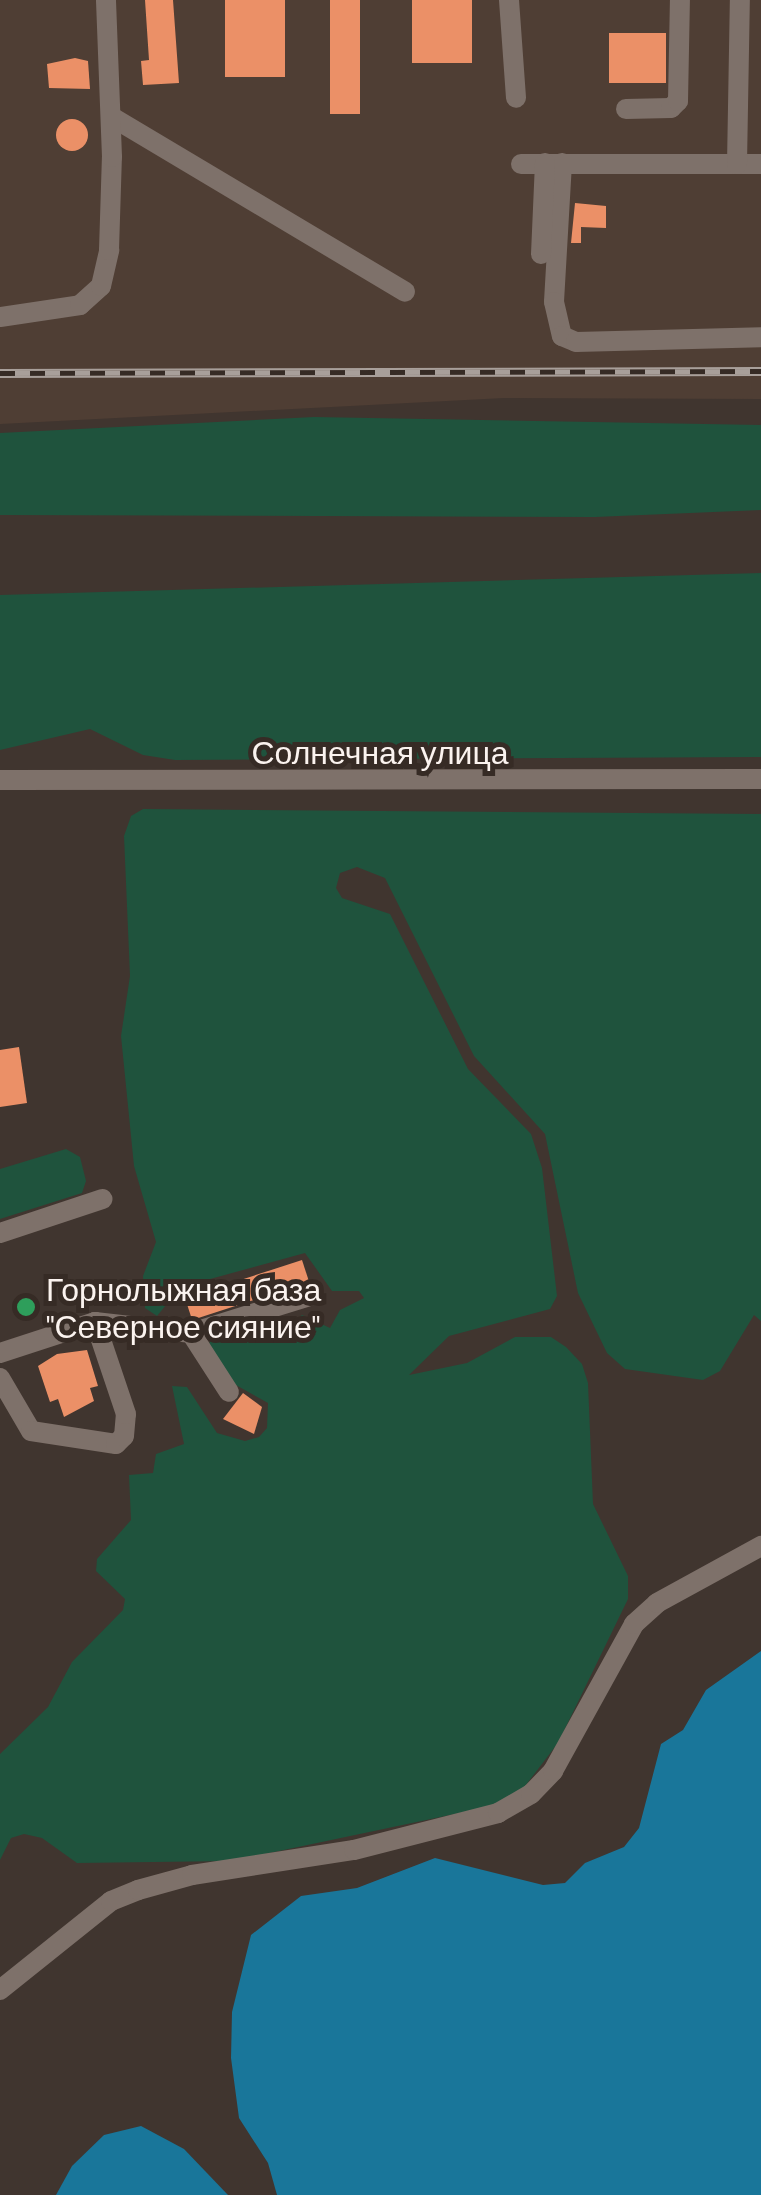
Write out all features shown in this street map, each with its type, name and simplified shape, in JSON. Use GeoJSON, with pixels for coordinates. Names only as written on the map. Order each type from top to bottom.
{"type":"FeatureCollection","features":[{"type":"Feature","properties":{"kind":"street"},"geometry":{"type":"LineString","coordinates":[[0,317],[80,304],[101,286],[110,250],[112,117],[106,0]]}},
{"type":"Feature","properties":{"kind":"street"},"geometry":{"type":"LineString","coordinates":[[510,0],[516,98]]}},
{"type":"Feature","properties":{"kind":"street"},"geometry":{"type":"LineString","coordinates":[[626,109],[670,108],[678,101],[680,0]]}},
{"type":"Feature","properties":{"kind":"street"},"geometry":{"type":"LineString","coordinates":[[738,164],[740,0]]}},
{"type":"Feature","properties":{"kind":"street"},"geometry":{"type":"LineString","coordinates":[[112,117],[405,292]]}},
{"type":"Feature","properties":{"kind":"street"},"geometry":{"type":"LineString","coordinates":[[542,254],[553,163]]}},
{"type":"Feature","properties":{"kind":"street"},"geometry":{"type":"LineString","coordinates":[[553,163],[554,315],[562,336],[576,342],[761,337]]}},
{"type":"Feature","properties":{"kind":"street"},"geometry":{"type":"LineString","coordinates":[[521,164],[761,164]]}},
{"type":"Feature","properties":{"kind":"street","name":"Солнечная улица"},"geometry":{"type":"LineString","coordinates":[[0,780],[761,779]]}},
{"type":"Feature","properties":{"kind":"street"},"geometry":{"type":"LineString","coordinates":[[0,1233],[102,1199]]}},
{"type":"Feature","properties":{"kind":"street"},"geometry":{"type":"LineString","coordinates":[[0,1353],[96,1322],[191,1333],[313,1295]]}},
{"type":"Feature","properties":{"kind":"street"},"geometry":{"type":"LineString","coordinates":[[0,1378],[31,1430],[116,1444],[124,1436],[126,1414],[96,1322]]}},
{"type":"Feature","properties":{"kind":"street"},"geometry":{"type":"LineString","coordinates":[[191,1333],[229,1392]]}},
{"type":"Feature","properties":{"kind":"street"},"geometry":{"type":"LineString","coordinates":[[0,1990],[112,1901],[138,1890],[192,1875],[354,1850],[498,1813],[531,1794],[554,1772],[634,1624],[657,1603],[761,1546]]}},
{"type":"Feature","properties":{"kind":"shaded area"},"geometry":{"type":"Polygon","coordinates":[[[0,0],[761,0],[761,399],[504,398],[0,424],[0,0]]]}},
{"type":"Feature","properties":{"kind":"green space"},"geometry":{"type":"Polygon","coordinates":[[[314,417],[761,425],[761,510],[595,517],[0,515],[0,433],[314,417]]]}},
{"type":"Feature","properties":{"kind":"green space"},"geometry":{"type":"Polygon","coordinates":[[[761,573],[761,757],[175,760],[143,755],[90,729],[0,750],[0,595],[761,573]]]}},
{"type":"Feature","properties":{"kind":"green space"},"geometry":{"type":"Polygon","coordinates":[[[143,809],[761,814],[761,1321],[754,1315],[720,1371],[703,1380],[625,1369],[607,1353],[578,1293],[545,1134],[474,1056],[385,878],[357,867],[340,873],[336,888],[342,898],[390,914],[468,1069],[531,1134],[542,1168],[557,1296],[550,1309],[449,1336],[409,1375],[467,1363],[515,1337],[551,1337],[566,1347],[582,1364],[588,1383],[593,1504],[628,1576],[628,1599],[558,1743],[522,1790],[488,1807],[231,1861],[77,1863],[42,1838],[24,1834],[11,1838],[0,1860],[0,1754],[48,1707],[72,1662],[123,1610],[125,1599],[96,1571],[97,1559],[131,1520],[129,1475],[153,1473],[156,1454],[184,1444],[172,1386],[187,1387],[217,1433],[245,1441],[259,1437],[267,1428],[268,1403],[234,1384],[208,1348],[212,1335],[235,1330],[276,1340],[302,1315],[330,1328],[340,1310],[364,1298],[359,1291],[332,1291],[305,1253],[181,1287],[157,1316],[145,1308],[143,1276],[156,1242],[134,1166],[121,1036],[130,976],[124,836],[131,816],[143,809]]]}},
{"type":"Feature","properties":{"kind":"green space"},"geometry":{"type":"Polygon","coordinates":[[[66,1149],[80,1157],[86,1181],[82,1193],[0,1219],[0,1169],[66,1149]]]}},
{"type":"Feature","properties":{"kind":"water"},"geometry":{"type":"Polygon","coordinates":[[[761,1651],[761,2195],[277,2195],[268,2163],[239,2118],[231,2058],[232,2012],[251,1935],[301,1896],[357,1888],[435,1858],[543,1885],[565,1883],[585,1863],[624,1847],[639,1828],[661,1744],[683,1730],[706,1690],[761,1651]]]}},
{"type":"Feature","properties":{"kind":"water"},"geometry":{"type":"Polygon","coordinates":[[[141,2126],[184,2149],[228,2195],[56,2195],[72,2166],[104,2135],[141,2126]]]}},
{"type":"Feature","properties":{"kind":"building"},"geometry":{"type":"Polygon","coordinates":[[[145,0],[173,0],[179,83],[143,85],[141,61],[149,60],[145,0]]]}},
{"type":"Feature","properties":{"kind":"building"},"geometry":{"type":"Polygon","coordinates":[[[225,0],[285,0],[285,77],[225,77],[225,0]]]}},
{"type":"Feature","properties":{"kind":"building"},"geometry":{"type":"Polygon","coordinates":[[[330,0],[360,0],[360,114],[330,114],[330,0]]]}},
{"type":"Feature","properties":{"kind":"building"},"geometry":{"type":"Polygon","coordinates":[[[412,0],[472,0],[472,63],[412,63],[412,0]]]}},
{"type":"Feature","properties":{"kind":"building"},"geometry":{"type":"Polygon","coordinates":[[[609,33],[666,33],[666,83],[609,83],[609,33]]]}},
{"type":"Feature","properties":{"kind":"building"},"geometry":{"type":"Polygon","coordinates":[[[75,58],[88,61],[90,89],[49,88],[47,64],[75,58]]]}},
{"type":"Feature","properties":{"kind":"building"},"geometry":{"type":"Polygon","coordinates":[[[72,119],[84,123],[88,135],[84,147],[72,151],[60,147],[56,135],[60,123],[72,119]]]}},
{"type":"Feature","properties":{"kind":"building"},"geometry":{"type":"Polygon","coordinates":[[[575,203],[606,206],[606,228],[581,227],[581,243],[571,243],[575,203]]]}},
{"type":"Feature","properties":{"kind":"building"},"geometry":{"type":"Polygon","coordinates":[[[19,1047],[27,1103],[0,1107],[0,1050],[19,1047]]]}},
{"type":"Feature","properties":{"kind":"building"},"geometry":{"type":"Polygon","coordinates":[[[302,1260],[309,1282],[192,1320],[185,1298],[302,1260]]]}},
{"type":"Feature","properties":{"kind":"building"},"geometry":{"type":"Polygon","coordinates":[[[87,1350],[98,1386],[90,1388],[94,1401],[64,1417],[58,1399],[50,1402],[38,1366],[57,1354],[87,1350]]]}},
{"type":"Feature","properties":{"kind":"building"},"geometry":{"type":"Polygon","coordinates":[[[243,1393],[262,1407],[254,1434],[223,1419],[243,1393]]]}},
{"type":"Feature","properties":{"kind":"railway"},"geometry":{"type":"LineString","coordinates":[[0,373],[761,371]]}},
{"type":"Feature","properties":{"kind":"place","name":"Горнолыжная база \"Северное сияние\""},"geometry":{"type":"Point","coordinates":[26,1307]}}]}
